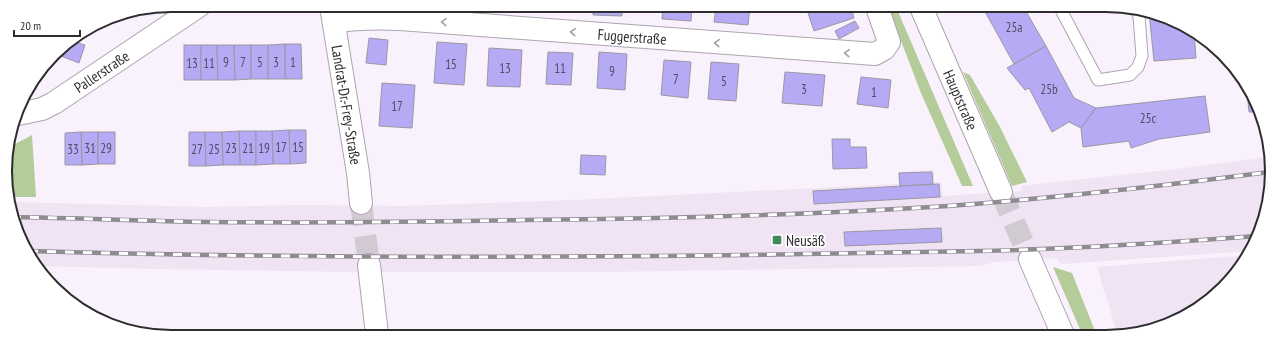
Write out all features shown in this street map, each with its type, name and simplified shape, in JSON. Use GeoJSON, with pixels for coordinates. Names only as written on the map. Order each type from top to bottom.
{"type":"FeatureCollection","features":[{"type":"Feature","properties":{"kind":"street","name":"Pallerstraße"},"geometry":{"type":"LineString","coordinates":[[23,113],[42,109],[54,103],[190,12]]}},
{"type":"Feature","properties":{"kind":"street","name":"Fuggerstraße"},"geometry":{"type":"LineString","coordinates":[[332,14],[875,54],[884,49],[889,42],[879,12]]}},
{"type":"Feature","properties":{"kind":"street","name":"Hauptstraße"},"geometry":{"type":"LineString","coordinates":[[923,12],[1001,192]]}},
{"type":"Feature","properties":{"kind":"street","name":"Landrat-Dr.-Frey-Straße"},"geometry":{"type":"LineString","coordinates":[[332,14],[358,172],[361,203]]}},
{"type":"Feature","properties":{"kind":"street"},"geometry":{"type":"LineString","coordinates":[[1030,259],[1060,330]]}},
{"type":"Feature","properties":{"kind":"street"},"geometry":{"type":"LineString","coordinates":[[369,265],[377,330]]}},
{"type":"Feature","properties":{"kind":"lane"},"geometry":{"type":"LineString","coordinates":[[1062,12],[1098,80],[1130,75],[1138,67],[1142,56],[1139,15]]}},
{"type":"Feature","properties":{"kind":"shaded area"},"geometry":{"type":"Polygon","coordinates":[[[1265,158],[1265,181],[1260,212],[1253,232],[1243,252],[1061,264],[1057,258],[994,262],[980,266],[601,272],[357,272],[44,266],[28,241],[20,222],[15,202],[206,207],[298,205],[405,206],[574,200],[898,184],[898,172],[934,170],[934,182],[941,182],[943,196],[1023,191],[1021,186],[1265,158]]]}},
{"type":"Feature","properties":{"kind":"shaded area"},"geometry":{"type":"Polygon","coordinates":[[[1240,256],[1226,276],[1211,291],[1186,309],[1157,322],[1116,330],[1097,267],[1240,256]]]}},
{"type":"Feature","properties":{"kind":"green space"},"geometry":{"type":"Polygon","coordinates":[[[890,12],[898,12],[973,186],[962,186],[921,93],[890,12]]]}},
{"type":"Feature","properties":{"kind":"green space"},"geometry":{"type":"Polygon","coordinates":[[[963,72],[970,75],[1000,127],[1027,182],[1012,186],[963,72]]]}},
{"type":"Feature","properties":{"kind":"green space"},"geometry":{"type":"Polygon","coordinates":[[[32,135],[36,197],[14,197],[12,161],[14,145],[32,135]]]}},
{"type":"Feature","properties":{"kind":"green space"},"geometry":{"type":"Polygon","coordinates":[[[1053,267],[1072,273],[1095,330],[1080,330],[1053,267]]]}},
{"type":"Feature","properties":{"kind":"building"},"geometry":{"type":"Polygon","coordinates":[[[593,12],[622,12],[622,16],[593,15],[593,12]]]}},
{"type":"Feature","properties":{"kind":"building"},"geometry":{"type":"Polygon","coordinates":[[[663,12],[692,12],[691,21],[662,19],[663,12]]]}},
{"type":"Feature","properties":{"kind":"building"},"geometry":{"type":"Polygon","coordinates":[[[715,12],[749,12],[748,25],[714,22],[715,12]]]}},
{"type":"Feature","properties":{"kind":"building"},"geometry":{"type":"Polygon","coordinates":[[[808,12],[852,12],[854,18],[814,31],[808,12]]]}},
{"type":"Feature","properties":{"kind":"building"},"geometry":{"type":"Polygon","coordinates":[[[985,12],[1026,12],[1046,46],[1014,64],[985,12]]]}},
{"type":"Feature","properties":{"kind":"building"},"geometry":{"type":"Polygon","coordinates":[[[1150,18],[1176,28],[1195,39],[1196,58],[1154,61],[1150,18]]]}},
{"type":"Feature","properties":{"kind":"building"},"geometry":{"type":"Polygon","coordinates":[[[855,21],[859,28],[839,39],[835,31],[855,21]]]}},
{"type":"Feature","properties":{"kind":"building"},"geometry":{"type":"Polygon","coordinates":[[[369,38],[388,40],[386,65],[366,63],[369,38]]]}},
{"type":"Feature","properties":{"kind":"building"},"geometry":{"type":"Polygon","coordinates":[[[437,42],[467,44],[464,85],[434,83],[437,42]]]}},
{"type":"Feature","properties":{"kind":"building"},"geometry":{"type":"Polygon","coordinates":[[[77,43],[85,45],[79,63],[61,56],[77,43]]]}},
{"type":"Feature","properties":{"kind":"building"},"geometry":{"type":"Polygon","coordinates":[[[285,44],[301,44],[302,79],[285,79],[285,44]]]}},
{"type":"Feature","properties":{"kind":"building"},"geometry":{"type":"Polygon","coordinates":[[[285,44],[285,79],[268,79],[268,45],[285,44]]]}},
{"type":"Feature","properties":{"kind":"building"},"geometry":{"type":"Polygon","coordinates":[[[184,45],[201,45],[201,80],[184,80],[184,45]]]}},
{"type":"Feature","properties":{"kind":"building"},"geometry":{"type":"Polygon","coordinates":[[[201,45],[217,45],[218,80],[201,80],[201,45]]]}},
{"type":"Feature","properties":{"kind":"building"},"geometry":{"type":"Polygon","coordinates":[[[217,45],[234,45],[235,80],[218,80],[217,45]]]}},
{"type":"Feature","properties":{"kind":"building"},"geometry":{"type":"Polygon","coordinates":[[[234,45],[251,45],[251,79],[235,80],[234,45]]]}},
{"type":"Feature","properties":{"kind":"building"},"geometry":{"type":"Polygon","coordinates":[[[251,45],[268,45],[268,79],[251,79],[251,45]]]}},
{"type":"Feature","properties":{"kind":"building"},"geometry":{"type":"Polygon","coordinates":[[[1046,46],[1074,98],[1096,108],[1081,128],[1069,122],[1052,132],[1029,88],[1025,90],[1007,68],[1046,46]]]}},
{"type":"Feature","properties":{"kind":"building"},"geometry":{"type":"Polygon","coordinates":[[[489,48],[522,50],[520,87],[487,86],[489,48]]]}},
{"type":"Feature","properties":{"kind":"building"},"geometry":{"type":"Polygon","coordinates":[[[548,52],[573,53],[571,85],[546,84],[548,52]]]}},
{"type":"Feature","properties":{"kind":"building"},"geometry":{"type":"Polygon","coordinates":[[[599,52],[627,54],[625,90],[597,88],[599,52]]]}},
{"type":"Feature","properties":{"kind":"building"},"geometry":{"type":"Polygon","coordinates":[[[664,60],[691,62],[688,98],[661,95],[664,60]]]}},
{"type":"Feature","properties":{"kind":"building"},"geometry":{"type":"Polygon","coordinates":[[[711,62],[739,64],[736,101],[708,99],[711,62]]]}},
{"type":"Feature","properties":{"kind":"building"},"geometry":{"type":"Polygon","coordinates":[[[785,72],[825,75],[822,106],[782,103],[785,72]]]}},
{"type":"Feature","properties":{"kind":"building"},"geometry":{"type":"Polygon","coordinates":[[[861,77],[891,80],[888,108],[857,104],[861,77]]]}},
{"type":"Feature","properties":{"kind":"building"},"geometry":{"type":"Polygon","coordinates":[[[382,83],[415,85],[412,128],[379,126],[382,83]]]}},
{"type":"Feature","properties":{"kind":"building"},"geometry":{"type":"Polygon","coordinates":[[[1205,96],[1210,132],[1159,139],[1131,148],[1129,141],[1083,147],[1081,128],[1096,108],[1205,96]]]}},
{"type":"Feature","properties":{"kind":"building"},"geometry":{"type":"Polygon","coordinates":[[[1248,99],[1254,112],[1249,112],[1248,99]]]}},
{"type":"Feature","properties":{"kind":"building"},"geometry":{"type":"Polygon","coordinates":[[[289,130],[306,130],[306,163],[290,164],[289,130]]]}},
{"type":"Feature","properties":{"kind":"building"},"geometry":{"type":"Polygon","coordinates":[[[289,130],[290,164],[273,164],[272,131],[289,130]]]}},
{"type":"Feature","properties":{"kind":"building"},"geometry":{"type":"Polygon","coordinates":[[[239,131],[256,131],[256,165],[240,165],[239,131]]]}},
{"type":"Feature","properties":{"kind":"building"},"geometry":{"type":"Polygon","coordinates":[[[239,131],[240,165],[223,165],[222,132],[239,131]]]}},
{"type":"Feature","properties":{"kind":"building"},"geometry":{"type":"Polygon","coordinates":[[[256,131],[272,131],[273,164],[256,165],[256,131]]]}},
{"type":"Feature","properties":{"kind":"building"},"geometry":{"type":"Polygon","coordinates":[[[81,132],[98,132],[98,164],[82,165],[81,132]]]}},
{"type":"Feature","properties":{"kind":"building"},"geometry":{"type":"Polygon","coordinates":[[[81,132],[82,165],[65,165],[65,133],[81,132]]]}},
{"type":"Feature","properties":{"kind":"building"},"geometry":{"type":"Polygon","coordinates":[[[98,132],[115,132],[115,164],[98,164],[98,132]]]}},
{"type":"Feature","properties":{"kind":"building"},"geometry":{"type":"Polygon","coordinates":[[[189,132],[205,132],[206,166],[189,166],[189,132]]]}},
{"type":"Feature","properties":{"kind":"building"},"geometry":{"type":"Polygon","coordinates":[[[205,132],[222,132],[223,165],[206,166],[205,132]]]}},
{"type":"Feature","properties":{"kind":"building"},"geometry":{"type":"Polygon","coordinates":[[[832,139],[850,139],[850,147],[866,147],[867,168],[833,169],[832,139]]]}},
{"type":"Feature","properties":{"kind":"building"},"geometry":{"type":"Polygon","coordinates":[[[581,155],[606,156],[605,175],[580,174],[581,155]]]}},
{"type":"Feature","properties":{"kind":"building"},"geometry":{"type":"Polygon","coordinates":[[[932,172],[933,184],[900,186],[899,173],[932,172]]]}},
{"type":"Feature","properties":{"kind":"building"},"geometry":{"type":"Polygon","coordinates":[[[939,184],[940,197],[814,204],[813,191],[939,184]]]}},
{"type":"Feature","properties":{"kind":"building"},"geometry":{"type":"Polygon","coordinates":[[[941,228],[942,242],[845,246],[844,232],[941,228]]]}},
{"type":"Feature","properties":{"kind":"tunnel"},"geometry":{"type":"LineString","coordinates":[[1001,192],[1030,259]]}},
{"type":"Feature","properties":{"kind":"tunnel"},"geometry":{"type":"LineString","coordinates":[[361,203],[369,265]]}},
{"type":"Feature","properties":{"kind":"railway"},"geometry":{"type":"LineString","coordinates":[[19,217],[208,222],[406,222],[736,216],[895,209],[988,203],[1108,191],[1265,172]]}},
{"type":"Feature","properties":{"kind":"railway"},"geometry":{"type":"LineString","coordinates":[[34,251],[387,257],[745,255],[1049,249],[1251,236]]}},
{"type":"Feature","properties":{"kind":"place","name":"Neusäß"},"geometry":{"type":"Point","coordinates":[777,240]}}]}
